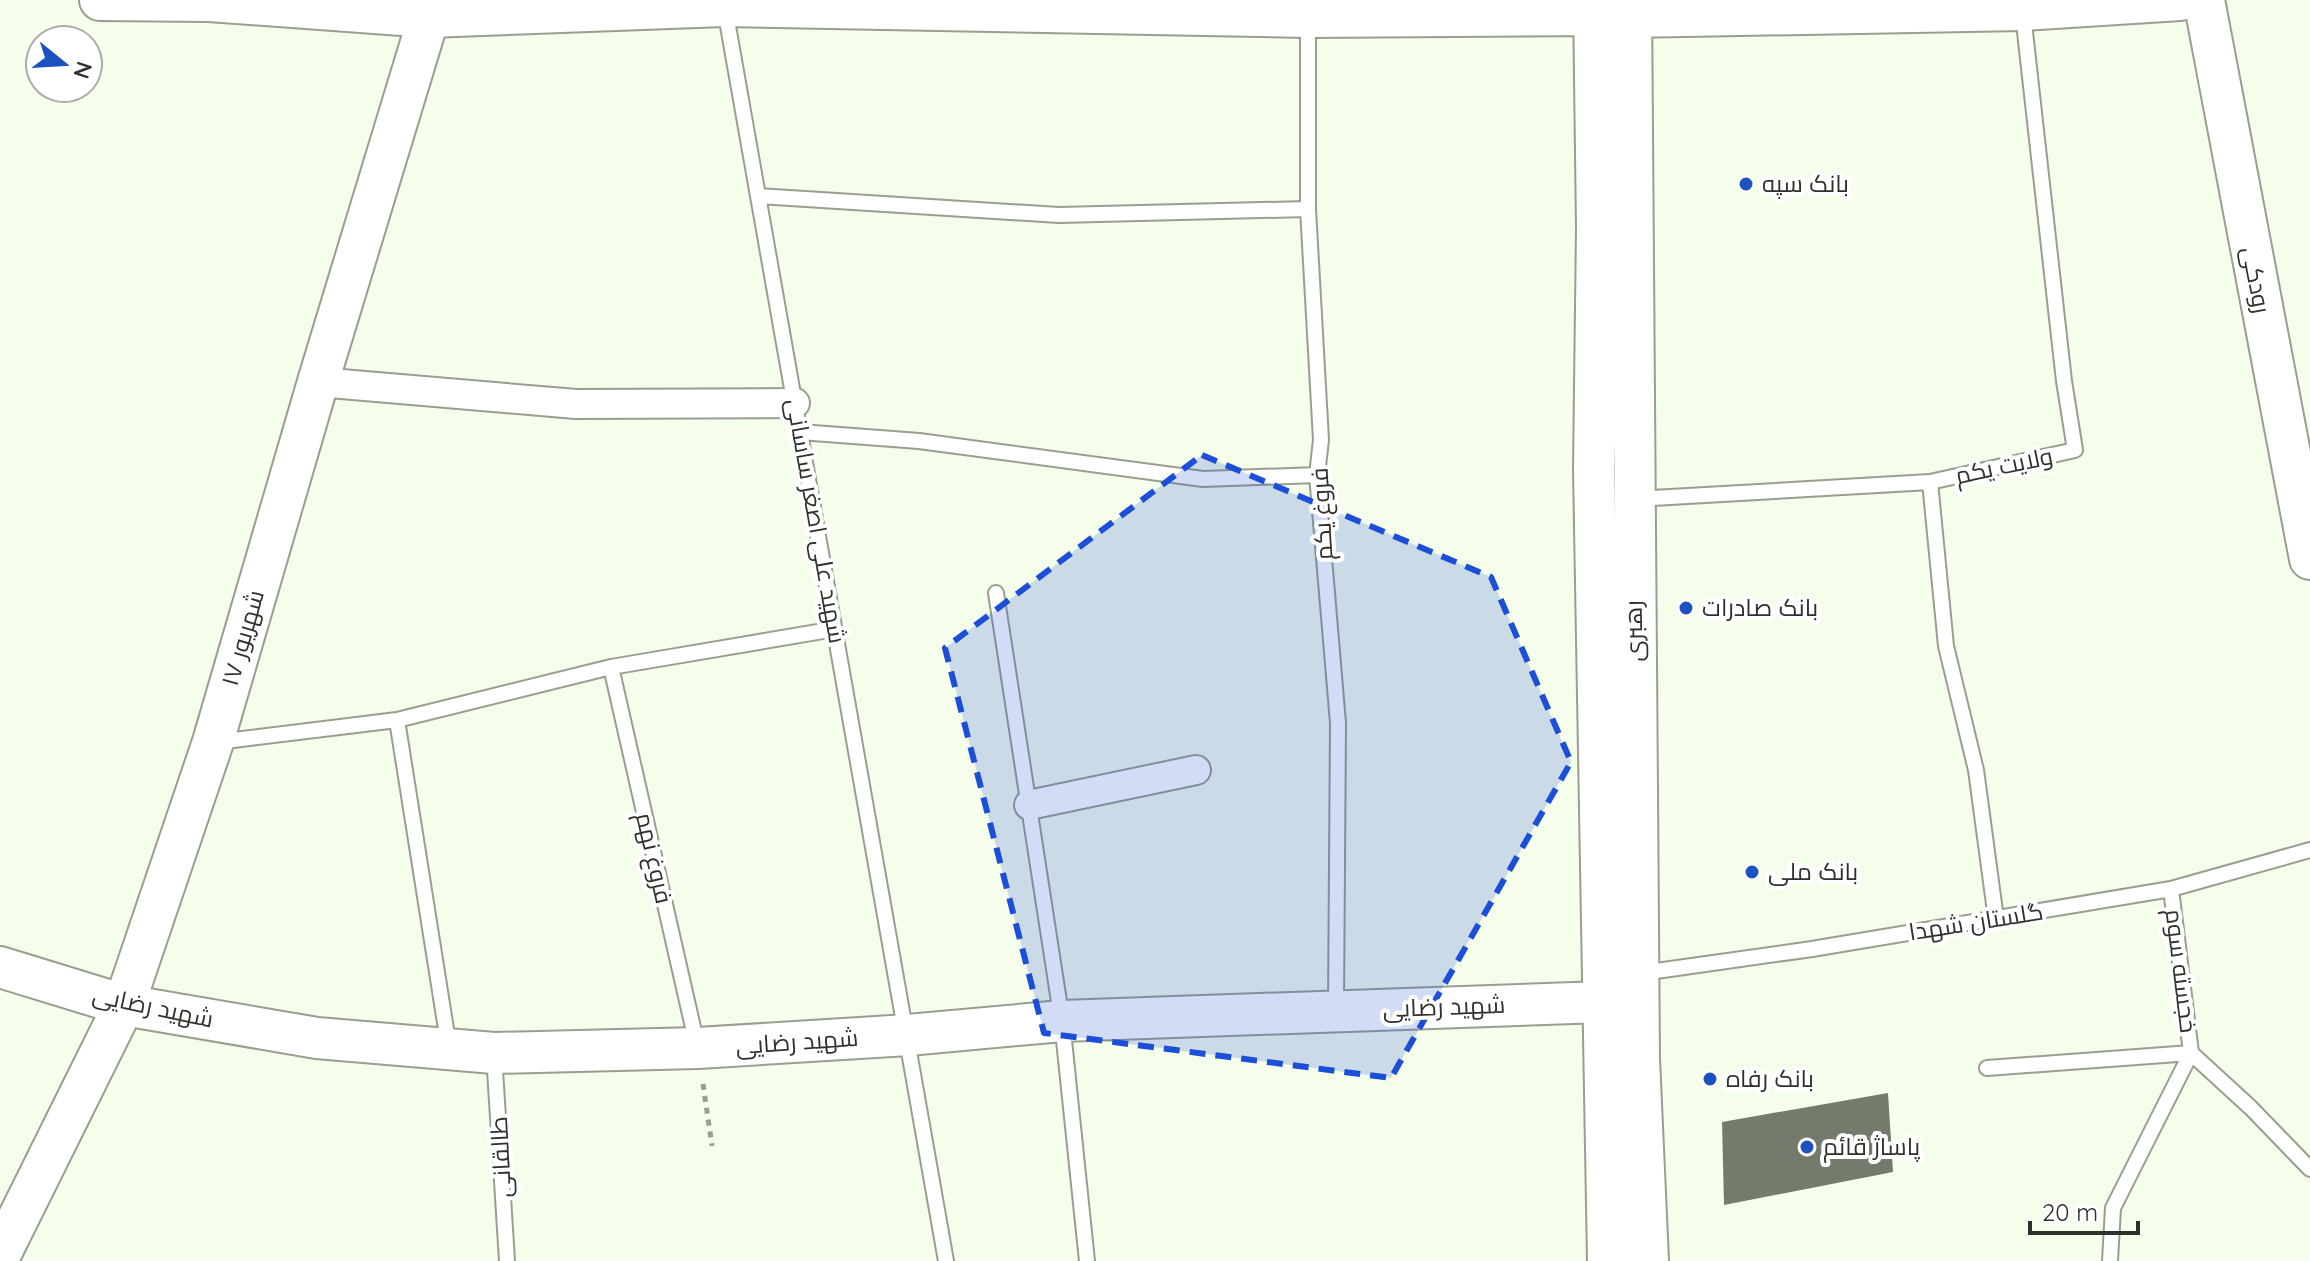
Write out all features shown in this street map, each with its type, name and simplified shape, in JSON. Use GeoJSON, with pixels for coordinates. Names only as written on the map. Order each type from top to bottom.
{"type":"FeatureCollection","features":[{"type":"Feature","properties":{"kind":"street"},"geometry":{"type":"LineString","coordinates":[[100,0],[209,0],[432,8],[724,3],[1308,17],[1613,8],[1914,6],[2023,10],[2180,0]]}},
{"type":"Feature","properties":{"kind":"street","name":"رودکی"},"geometry":{"type":"LineString","coordinates":[[2204,0],[2310,559]]}},
{"type":"Feature","properties":{"kind":"street","name":"۱۷ شهریور"},"geometry":{"type":"LineString","coordinates":[[0,1255],[124,1005],[213,742],[432,8]]}},
{"type":"Feature","properties":{"kind":"street","name":"رهبری"},"geometry":{"type":"LineString","coordinates":[[1613,8],[1633,499],[1639,1059],[1648,1261]]}},
{"type":"Feature","properties":{"kind":"street","name":"رهبری"},"geometry":{"type":"LineString","coordinates":[[1608,1261],[1594,469],[1597,228],[1613,8]]}},
{"type":"Feature","properties":{"kind":"street"},"geometry":{"type":"LineString","coordinates":[[318,382],[576,404],[795,403]]}},
{"type":"Feature","properties":{"kind":"street"},"geometry":{"type":"LineString","coordinates":[[1029,805],[1196,770]]}},
{"type":"Feature","properties":{"kind":"street","name":"شهید رضایی"},"geometry":{"type":"LineString","coordinates":[[0,967],[124,1005],[317,1038],[494,1053],[698,1048],[908,1035],[1062,1021],[1602,1002]]}},
{"type":"Feature","properties":{"kind":"lane","name":"شهید علی اصغر ساسانی"},"geometry":{"type":"LineString","coordinates":[[724,3],[946,1261]]}},
{"type":"Feature","properties":{"kind":"lane","name":"ولایت یکم"},"geometry":{"type":"LineString","coordinates":[[1633,499],[1930,482],[2075,450],[2064,381],[2023,10]]}},
{"type":"Feature","properties":{"kind":"lane","name":"فروغ یکم"},"geometry":{"type":"LineString","coordinates":[[1308,17],[1308,209],[1321,440],[1317,475],[1338,723],[1336,1010]]}},
{"type":"Feature","properties":{"kind":"lane"},"geometry":{"type":"LineString","coordinates":[[758,196],[1059,215],[1308,209]]}},
{"type":"Feature","properties":{"kind":"lane"},"geometry":{"type":"LineString","coordinates":[[800,432],[919,441],[1203,479],[1317,475]]}},
{"type":"Feature","properties":{"kind":"lane"},"geometry":{"type":"LineString","coordinates":[[1930,482],[1946,646],[1976,770],[1996,919]]}},
{"type":"Feature","properties":{"kind":"lane"},"geometry":{"type":"LineString","coordinates":[[996,593],[1062,1021],[1087,1261]]}},
{"type":"Feature","properties":{"kind":"lane"},"geometry":{"type":"LineString","coordinates":[[213,742],[397,720],[611,667],[835,629]]}},
{"type":"Feature","properties":{"kind":"lane","name":"فروغ نهم"},"geometry":{"type":"LineString","coordinates":[[611,667],[698,1048]]}},
{"type":"Feature","properties":{"kind":"lane"},"geometry":{"type":"LineString","coordinates":[[397,720],[449,1049]]}},
{"type":"Feature","properties":{"kind":"lane","name":"گلستان شهدا"},"geometry":{"type":"LineString","coordinates":[[1638,973],[1710,965],[2171,889],[2310,850]]}},
{"type":"Feature","properties":{"kind":"lane","name":"خجسته سوم"},"geometry":{"type":"LineString","coordinates":[[2171,889],[2191,1053]]}},
{"type":"Feature","properties":{"kind":"lane","name":"طالقانی"},"geometry":{"type":"LineString","coordinates":[[494,1053],[507,1261]]}},
{"type":"Feature","properties":{"kind":"lane"},"geometry":{"type":"LineString","coordinates":[[2110,1261],[2113,1208],[2191,1053]]}},
{"type":"Feature","properties":{"kind":"lane"},"geometry":{"type":"LineString","coordinates":[[1987,1068],[2191,1053],[2251,1108],[2310,1169]]}},
{"type":"Feature","properties":{"kind":"path"},"geometry":{"type":"LineString","coordinates":[[698,1048],[712,1146]]}},
{"type":"Feature","properties":{"kind":"highlighted area"},"geometry":{"type":"Polygon","coordinates":[[[1202,455],[1491,577],[1571,762],[1391,1078],[1044,1033],[945,648],[1202,455]]]}},
{"type":"Feature","properties":{"kind":"building","name":"پاساژ قائم"},"geometry":{"type":"Polygon","coordinates":[[[1888,1093],[1893,1172],[1724,1205],[1722,1122],[1888,1093]]]}},
{"type":"Feature","properties":{"kind":"place","name":"بانک سپه"},"geometry":{"type":"Point","coordinates":[1746,184]}},
{"type":"Feature","properties":{"kind":"place","name":"بانک صادرات"},"geometry":{"type":"Point","coordinates":[1686,608]}},
{"type":"Feature","properties":{"kind":"place","name":"بانک ملی"},"geometry":{"type":"Point","coordinates":[1752,872]}},
{"type":"Feature","properties":{"kind":"place","name":"بانک رفاه"},"geometry":{"type":"Point","coordinates":[1710,1079]}},
{"type":"Feature","properties":{"kind":"place","name":"پاساژ قائم"},"geometry":{"type":"Point","coordinates":[1807,1147]}}]}
